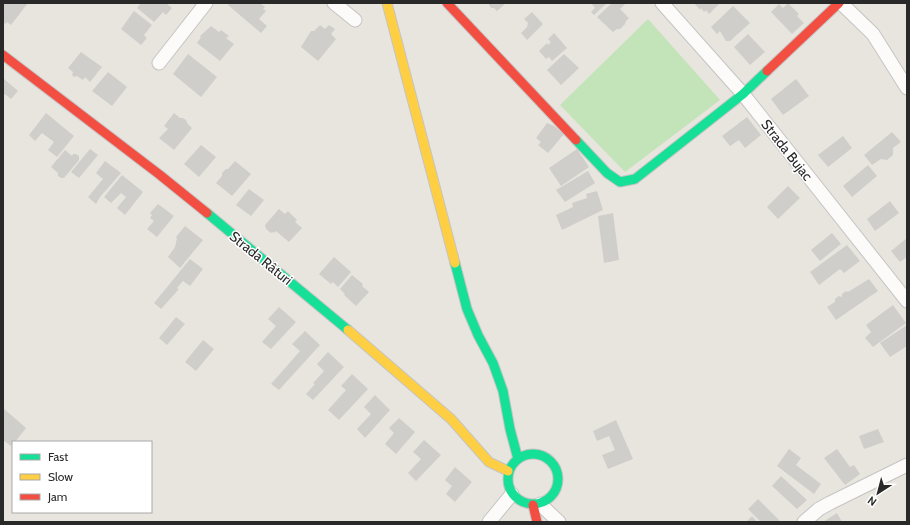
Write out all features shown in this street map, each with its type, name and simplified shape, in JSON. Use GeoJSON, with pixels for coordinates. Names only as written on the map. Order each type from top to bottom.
{"type":"FeatureCollection","features":[{"type":"Feature","properties":{"kind":"street"},"geometry":{"type":"LineString","coordinates":[[159,63],[206,3]]}},
{"type":"Feature","properties":{"kind":"street"},"geometry":{"type":"LineString","coordinates":[[334,3],[355,20]]}},
{"type":"Feature","properties":{"kind":"street"},"geometry":{"type":"LineString","coordinates":[[387,3],[467,309],[478,335],[493,363],[503,391],[518,459]]}},
{"type":"Feature","properties":{"kind":"street"},"geometry":{"type":"LineString","coordinates":[[447,3],[607,173],[620,182],[635,180],[743,94],[840,3],[873,34],[907,88]]}},
{"type":"Feature","properties":{"kind":"street","name":"Strada Bujac"},"geometry":{"type":"LineString","coordinates":[[662,3],[743,94],[907,300]]}},
{"type":"Feature","properties":{"kind":"street","name":"Strada Râturi"},"geometry":{"type":"LineString","coordinates":[[3,55],[160,175],[258,255],[451,419],[489,462],[508,471]]}},
{"type":"Feature","properties":{"kind":"street"},"geometry":{"type":"LineString","coordinates":[[529,454],[536,454],[550,461],[557,474],[558,481],[553,495],[547,500],[536,504],[524,504],[517,500],[512,494],[508,487],[508,471],[512,464],[518,459],[529,454]]}},
{"type":"Feature","properties":{"kind":"street"},"geometry":{"type":"LineString","coordinates":[[804,522],[819,509],[907,465]]}},
{"type":"Feature","properties":{"kind":"street"},"geometry":{"type":"LineString","coordinates":[[488,522],[512,494]]}},
{"type":"Feature","properties":{"kind":"street"},"geometry":{"type":"LineString","coordinates":[[536,504],[537,522]]}},
{"type":"Feature","properties":{"kind":"street"},"geometry":{"type":"LineString","coordinates":[[536,504],[559,522]]}},
{"type":"Feature","properties":{"kind":"green space"},"geometry":{"type":"Polygon","coordinates":[[[648,19],[720,100],[625,172],[560,105],[648,19]]]}},
{"type":"Feature","properties":{"kind":"building"},"geometry":{"type":"Polygon","coordinates":[[[3,3],[28,3],[11,25],[7,22],[6,24],[3,22],[3,3]]]}},
{"type":"Feature","properties":{"kind":"building"},"geometry":{"type":"Polygon","coordinates":[[[141,3],[166,3],[172,8],[166,15],[163,12],[154,22],[137,8],[141,3]]]}},
{"type":"Feature","properties":{"kind":"building"},"geometry":{"type":"Polygon","coordinates":[[[230,3],[260,3],[265,7],[263,9],[266,11],[259,19],[267,26],[261,33],[228,5],[230,3]]]}},
{"type":"Feature","properties":{"kind":"building"},"geometry":{"type":"Polygon","coordinates":[[[488,3],[506,3],[497,11],[494,8],[491,8],[488,3]]]}},
{"type":"Feature","properties":{"kind":"building"},"geometry":{"type":"Polygon","coordinates":[[[591,3],[607,3],[594,15],[591,12],[595,8],[591,3]]]}},
{"type":"Feature","properties":{"kind":"building"},"geometry":{"type":"Polygon","coordinates":[[[612,3],[624,3],[625,4],[620,9],[629,18],[620,29],[613,32],[597,17],[612,3]]]}},
{"type":"Feature","properties":{"kind":"building"},"geometry":{"type":"Polygon","coordinates":[[[694,3],[720,3],[709,14],[706,10],[704,12],[701,8],[700,10],[694,3]]]}},
{"type":"Feature","properties":{"kind":"building"},"geometry":{"type":"Polygon","coordinates":[[[788,3],[799,14],[797,16],[804,23],[792,34],[771,12],[779,4],[783,8],[788,3]]]}},
{"type":"Feature","properties":{"kind":"building"},"geometry":{"type":"Polygon","coordinates":[[[733,6],[750,23],[730,41],[726,41],[720,31],[717,34],[711,27],[733,6]]]}},
{"type":"Feature","properties":{"kind":"building"},"geometry":{"type":"Polygon","coordinates":[[[134,11],[152,25],[144,35],[147,38],[141,45],[121,29],[134,11]]]}},
{"type":"Feature","properties":{"kind":"building"},"geometry":{"type":"Polygon","coordinates":[[[532,12],[543,24],[527,40],[521,33],[527,27],[528,23],[524,19],[532,12]]]}},
{"type":"Feature","properties":{"kind":"building"},"geometry":{"type":"Polygon","coordinates":[[[320,25],[325,29],[329,25],[335,29],[331,34],[336,39],[318,61],[301,47],[311,31],[314,31],[320,25]]]}},
{"type":"Feature","properties":{"kind":"building"},"geometry":{"type":"Polygon","coordinates":[[[211,26],[219,32],[221,30],[229,36],[226,38],[234,44],[220,61],[197,43],[201,37],[200,36],[211,26]]]}},
{"type":"Feature","properties":{"kind":"building"},"geometry":{"type":"Polygon","coordinates":[[[554,33],[567,48],[552,61],[549,57],[546,59],[539,51],[547,43],[548,45],[551,42],[548,39],[554,33]]]}},
{"type":"Feature","properties":{"kind":"building"},"geometry":{"type":"Polygon","coordinates":[[[748,34],[765,52],[750,65],[734,47],[748,34]]]}},
{"type":"Feature","properties":{"kind":"building"},"geometry":{"type":"Polygon","coordinates":[[[81,52],[102,67],[90,82],[85,77],[83,80],[77,76],[74,77],[72,75],[73,72],[68,68],[81,52]]]}},
{"type":"Feature","properties":{"kind":"building"},"geometry":{"type":"Polygon","coordinates":[[[188,54],[217,77],[201,97],[173,74],[188,54]]]}},
{"type":"Feature","properties":{"kind":"building"},"geometry":{"type":"Polygon","coordinates":[[[564,54],[579,68],[561,85],[547,70],[564,54]]]}},
{"type":"Feature","properties":{"kind":"building"},"geometry":{"type":"Polygon","coordinates":[[[108,72],[127,87],[112,106],[92,91],[108,72]]]}},
{"type":"Feature","properties":{"kind":"building"},"geometry":{"type":"Polygon","coordinates":[[[3,78],[18,91],[11,99],[5,94],[3,96],[3,78]]]}},
{"type":"Feature","properties":{"kind":"building"},"geometry":{"type":"Polygon","coordinates":[[[796,79],[809,96],[783,115],[771,99],[796,79]]]}},
{"type":"Feature","properties":{"kind":"building"},"geometry":{"type":"Polygon","coordinates":[[[46,113],[74,136],[57,157],[48,150],[54,142],[42,133],[35,141],[29,135],[46,113]]]}},
{"type":"Feature","properties":{"kind":"building"},"geometry":{"type":"Polygon","coordinates":[[[174,113],[180,118],[186,120],[192,128],[174,150],[159,138],[168,129],[164,126],[174,113]]]}},
{"type":"Feature","properties":{"kind":"building"},"geometry":{"type":"Polygon","coordinates":[[[747,117],[761,135],[745,148],[739,140],[730,146],[722,136],[747,117]]]}},
{"type":"Feature","properties":{"kind":"building"},"geometry":{"type":"Polygon","coordinates":[[[547,123],[554,126],[564,134],[548,153],[538,145],[541,142],[536,138],[547,123]]]}},
{"type":"Feature","properties":{"kind":"building"},"geometry":{"type":"Polygon","coordinates":[[[892,132],[901,142],[893,148],[893,155],[887,160],[881,159],[872,165],[864,155],[892,132]]]}},
{"type":"Feature","properties":{"kind":"building"},"geometry":{"type":"Polygon","coordinates":[[[843,136],[852,148],[828,167],[818,155],[843,136]]]}},
{"type":"Feature","properties":{"kind":"building"},"geometry":{"type":"Polygon","coordinates":[[[201,145],[216,157],[199,177],[184,164],[201,145]]]}},
{"type":"Feature","properties":{"kind":"building"},"geometry":{"type":"Polygon","coordinates":[[[90,149],[98,155],[79,178],[71,172],[90,149]]]}},
{"type":"Feature","properties":{"kind":"building"},"geometry":{"type":"Polygon","coordinates":[[[577,149],[589,167],[561,186],[549,168],[577,149]]]}},
{"type":"Feature","properties":{"kind":"building"},"geometry":{"type":"Polygon","coordinates":[[[65,150],[72,156],[73,154],[76,154],[79,156],[79,160],[64,178],[61,178],[51,167],[65,150]]]}},
{"type":"Feature","properties":{"kind":"building"},"geometry":{"type":"Polygon","coordinates":[[[105,161],[121,173],[100,197],[96,204],[88,197],[103,179],[96,173],[105,161]]]}},
{"type":"Feature","properties":{"kind":"building"},"geometry":{"type":"Polygon","coordinates":[[[235,161],[251,174],[232,196],[216,183],[222,176],[222,173],[235,161]]]}},
{"type":"Feature","properties":{"kind":"building"},"geometry":{"type":"Polygon","coordinates":[[[868,165],[877,176],[852,197],[843,186],[868,165]]]}},
{"type":"Feature","properties":{"kind":"building"},"geometry":{"type":"Polygon","coordinates":[[[588,171],[595,183],[565,202],[556,190],[588,171]]]}},
{"type":"Feature","properties":{"kind":"building"},"geometry":{"type":"Polygon","coordinates":[[[122,175],[143,192],[125,215],[117,208],[126,197],[121,193],[111,203],[104,197],[122,175]]]}},
{"type":"Feature","properties":{"kind":"building"},"geometry":{"type":"Polygon","coordinates":[[[788,186],[800,198],[778,219],[767,207],[788,186]]]}},
{"type":"Feature","properties":{"kind":"building"},"geometry":{"type":"Polygon","coordinates":[[[249,189],[264,200],[251,216],[236,205],[249,189]]]}},
{"type":"Feature","properties":{"kind":"building"},"geometry":{"type":"Polygon","coordinates":[[[597,191],[603,210],[562,230],[556,215],[573,207],[572,203],[587,198],[586,194],[597,191]]]}},
{"type":"Feature","properties":{"kind":"building"},"geometry":{"type":"Polygon","coordinates":[[[890,201],[899,213],[875,231],[867,219],[890,201]]]}},
{"type":"Feature","properties":{"kind":"building"},"geometry":{"type":"Polygon","coordinates":[[[158,204],[174,216],[157,237],[147,229],[154,221],[150,218],[152,215],[150,213],[158,204]]]}},
{"type":"Feature","properties":{"kind":"building"},"geometry":{"type":"Polygon","coordinates":[[[279,209],[285,214],[288,211],[297,220],[295,222],[302,228],[289,242],[276,231],[271,233],[266,229],[265,225],[279,209]]]}},
{"type":"Feature","properties":{"kind":"building"},"geometry":{"type":"Polygon","coordinates":[[[613,213],[619,260],[604,263],[598,216],[613,213]]]}},
{"type":"Feature","properties":{"kind":"building"},"geometry":{"type":"Polygon","coordinates":[[[185,226],[203,240],[180,268],[168,257],[175,247],[176,237],[185,226]]]}},
{"type":"Feature","properties":{"kind":"building"},"geometry":{"type":"Polygon","coordinates":[[[832,233],[841,244],[820,261],[811,250],[832,233]]]}},
{"type":"Feature","properties":{"kind":"building"},"geometry":{"type":"Polygon","coordinates":[[[907,238],[907,257],[900,262],[891,251],[907,238]]]}},
{"type":"Feature","properties":{"kind":"building"},"geometry":{"type":"Polygon","coordinates":[[[847,245],[860,261],[844,273],[840,269],[819,285],[810,272],[847,245]]]}},
{"type":"Feature","properties":{"kind":"building"},"geometry":{"type":"Polygon","coordinates":[[[334,257],[351,272],[338,287],[333,282],[331,284],[319,274],[334,257]]]}},
{"type":"Feature","properties":{"kind":"building"},"geometry":{"type":"Polygon","coordinates":[[[190,259],[203,269],[190,286],[183,281],[177,288],[179,289],[161,309],[154,303],[190,259]]]}},
{"type":"Feature","properties":{"kind":"building"},"geometry":{"type":"Polygon","coordinates":[[[352,275],[363,284],[362,286],[369,292],[356,306],[340,289],[352,275]]]}},
{"type":"Feature","properties":{"kind":"building"},"geometry":{"type":"Polygon","coordinates":[[[869,279],[878,291],[836,320],[827,307],[835,302],[835,299],[839,296],[842,297],[842,294],[846,291],[848,292],[869,279]]]}},
{"type":"Feature","properties":{"kind":"building"},"geometry":{"type":"Polygon","coordinates":[[[893,305],[906,323],[873,347],[865,338],[871,332],[866,325],[893,305]]]}},
{"type":"Feature","properties":{"kind":"building"},"geometry":{"type":"Polygon","coordinates":[[[279,307],[296,322],[271,349],[262,342],[276,326],[268,319],[279,307]]]}},
{"type":"Feature","properties":{"kind":"building"},"geometry":{"type":"Polygon","coordinates":[[[176,317],[185,324],[167,345],[159,338],[176,317]]]}},
{"type":"Feature","properties":{"kind":"building"},"geometry":{"type":"Polygon","coordinates":[[[907,325],[907,346],[890,357],[880,343],[907,325]]]}},
{"type":"Feature","properties":{"kind":"building"},"geometry":{"type":"Polygon","coordinates":[[[305,331],[320,345],[279,390],[271,384],[300,351],[292,344],[305,331]]]}},
{"type":"Feature","properties":{"kind":"building"},"geometry":{"type":"Polygon","coordinates":[[[203,340],[214,349],[196,371],[185,362],[203,340]]]}},
{"type":"Feature","properties":{"kind":"building"},"geometry":{"type":"Polygon","coordinates":[[[328,352],[344,367],[313,400],[306,394],[315,384],[313,383],[324,371],[317,364],[328,352]]]}},
{"type":"Feature","properties":{"kind":"building"},"geometry":{"type":"Polygon","coordinates":[[[352,374],[368,389],[339,420],[328,410],[346,390],[341,386],[352,374]]]}},
{"type":"Feature","properties":{"kind":"building"},"geometry":{"type":"Polygon","coordinates":[[[375,395],[390,410],[365,438],[357,429],[371,414],[364,407],[375,395]]]}},
{"type":"Feature","properties":{"kind":"building"},"geometry":{"type":"Polygon","coordinates":[[[3,408],[26,428],[16,441],[12,441],[11,446],[3,440],[3,408]]]}},
{"type":"Feature","properties":{"kind":"building"},"geometry":{"type":"Polygon","coordinates":[[[399,418],[415,432],[396,454],[385,444],[394,433],[389,428],[399,418]]]}},
{"type":"Feature","properties":{"kind":"building"},"geometry":{"type":"Polygon","coordinates":[[[616,420],[633,459],[608,469],[602,455],[615,450],[609,436],[597,441],[593,431],[616,420]]]}},
{"type":"Feature","properties":{"kind":"building"},"geometry":{"type":"Polygon","coordinates":[[[878,429],[884,442],[864,449],[859,436],[878,429]]]}},
{"type":"Feature","properties":{"kind":"building"},"geometry":{"type":"Polygon","coordinates":[[[424,440],[441,455],[416,481],[408,473],[421,459],[413,452],[424,440]]]}},
{"type":"Feature","properties":{"kind":"building"},"geometry":{"type":"Polygon","coordinates":[[[789,449],[801,458],[796,465],[821,484],[814,494],[777,466],[789,449]]]}},
{"type":"Feature","properties":{"kind":"building"},"geometry":{"type":"Polygon","coordinates":[[[837,449],[850,467],[854,465],[860,474],[845,485],[824,458],[837,449]]]}},
{"type":"Feature","properties":{"kind":"building"},"geometry":{"type":"Polygon","coordinates":[[[455,467],[472,482],[455,502],[446,494],[452,486],[445,480],[455,467]]]}},
{"type":"Feature","properties":{"kind":"building"},"geometry":{"type":"Polygon","coordinates":[[[781,476],[807,500],[797,509],[772,486],[781,476]]]}},
{"type":"Feature","properties":{"kind":"building"},"geometry":{"type":"Polygon","coordinates":[[[758,499],[781,522],[761,522],[748,509],[758,499]]]}},
{"type":"Feature","properties":{"kind":"building"},"geometry":{"type":"Polygon","coordinates":[[[837,513],[842,522],[823,522],[837,513]]]}},
{"type":"Feature","properties":{"kind":"building"},"geometry":{"type":"Polygon","coordinates":[[[752,516],[757,522],[746,522],[752,516]]]}},
{"type":"Feature","properties":{"kind":"traffic: fast"},"geometry":{"type":"LineString","coordinates":[[576,140],[607,173],[620,182],[635,179],[743,94],[767,71]]}},
{"type":"Feature","properties":{"kind":"traffic: fast"},"geometry":{"type":"LineString","coordinates":[[207,213],[348,330]]}},
{"type":"Feature","properties":{"kind":"traffic: fast"},"geometry":{"type":"LineString","coordinates":[[455,263],[467,309],[478,335],[493,363],[503,391],[510,429],[518,459]]}},
{"type":"Feature","properties":{"kind":"traffic: fast"},"geometry":{"type":"LineString","coordinates":[[528,454],[538,454],[551,461],[558,474],[558,479],[558,484],[551,497],[538,504],[528,504],[519,500],[512,493],[508,484],[508,474],[512,465],[519,458],[528,454]]}},
{"type":"Feature","properties":{"kind":"traffic: slow"},"geometry":{"type":"LineString","coordinates":[[387,3],[455,263]]}},
{"type":"Feature","properties":{"kind":"traffic: slow"},"geometry":{"type":"LineString","coordinates":[[348,330],[451,419],[489,462],[508,471]]}},
{"type":"Feature","properties":{"kind":"traffic: jam"},"geometry":{"type":"LineString","coordinates":[[447,3],[576,140]]}},
{"type":"Feature","properties":{"kind":"traffic: jam"},"geometry":{"type":"LineString","coordinates":[[767,71],[839,3]]}},
{"type":"Feature","properties":{"kind":"traffic: jam"},"geometry":{"type":"LineString","coordinates":[[3,55],[160,175],[207,213]]}},
{"type":"Feature","properties":{"kind":"traffic: jam"},"geometry":{"type":"LineString","coordinates":[[533,505],[537,522]]}}]}
